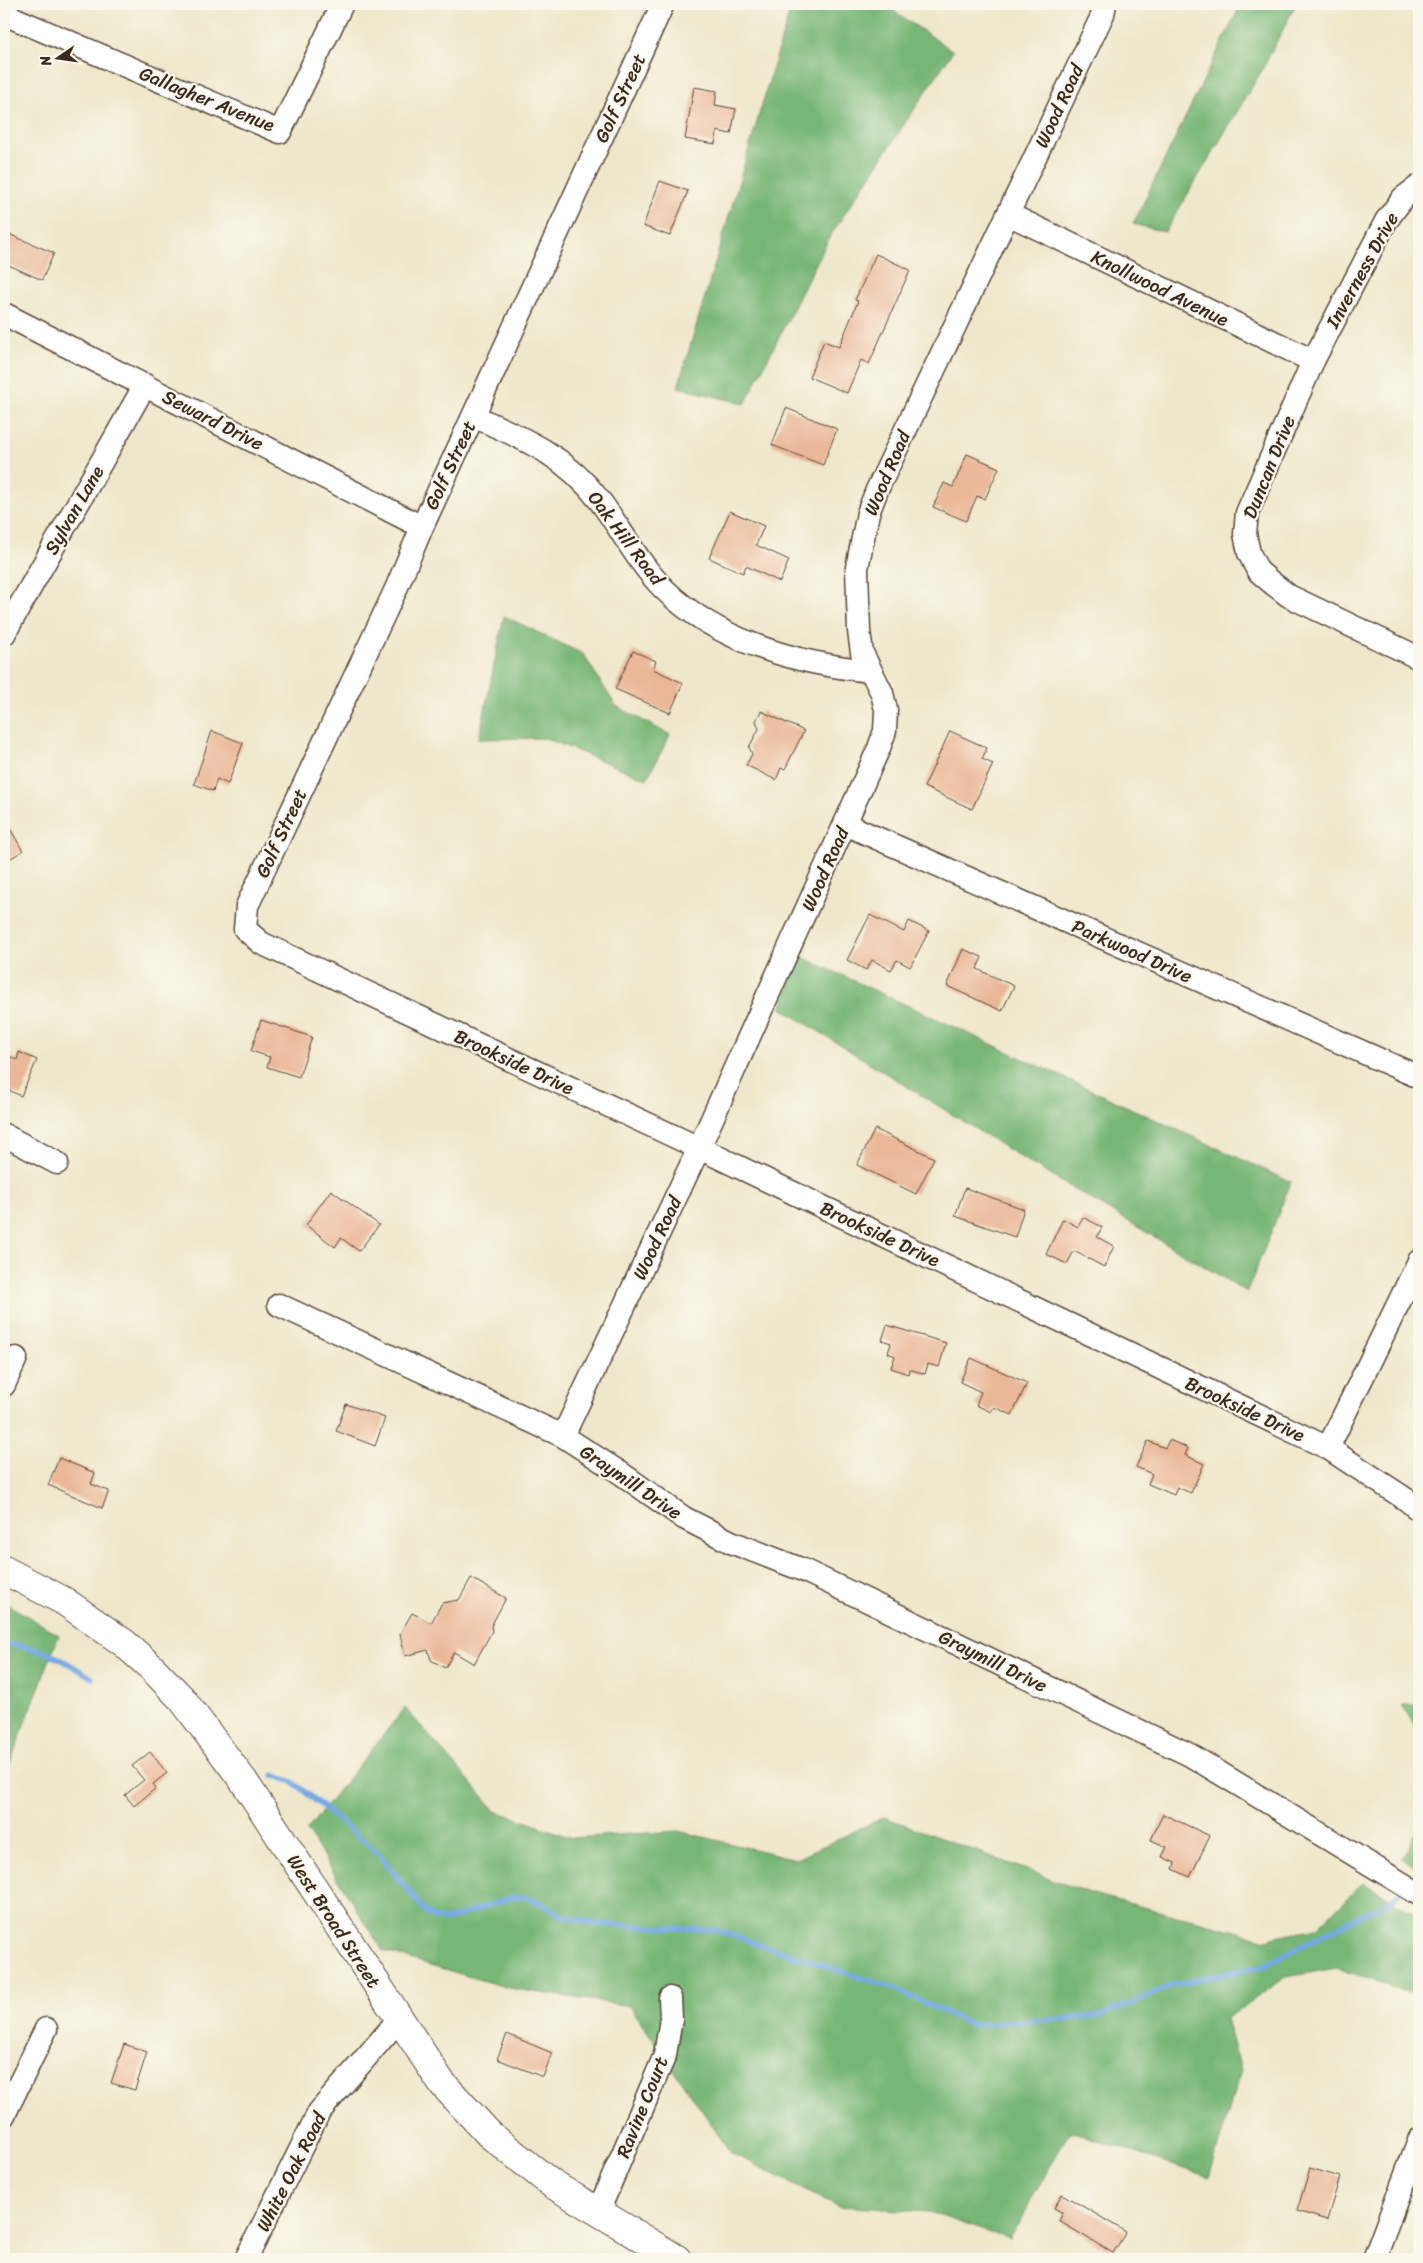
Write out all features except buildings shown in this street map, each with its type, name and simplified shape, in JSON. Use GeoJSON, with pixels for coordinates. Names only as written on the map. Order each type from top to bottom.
{"type":"FeatureCollection","features":[{"type":"Feature","properties":{"kind":"street","name":"Gallagher Avenue"},"geometry":{"type":"LineString","coordinates":[[4,14],[280,132],[342,4]]}},
{"type":"Feature","properties":{"kind":"street","name":"Golf Street"},"geometry":{"type":"LineString","coordinates":[[246,929],[247,906],[396,589],[422,526],[663,4]]}},
{"type":"Feature","properties":{"kind":"street","name":"Wood Road"},"geometry":{"type":"LineString","coordinates":[[563,1436],[699,1148],[885,731],[886,710],[882,693],[862,653],[859,631],[857,568],[868,514],[877,490],[1103,14],[1105,4]]}},
{"type":"Feature","properties":{"kind":"street","name":"Inverness Drive"},"geometry":{"type":"LineString","coordinates":[[1313,361],[1386,222],[1403,198],[1419,186]]}},
{"type":"Feature","properties":{"kind":"street","name":"Knollwood Avenue"},"geometry":{"type":"LineString","coordinates":[[1008,214],[1313,361]]}},
{"type":"Feature","properties":{"kind":"street","name":"Seward Drive"},"geometry":{"type":"LineString","coordinates":[[4,314],[422,526]]}},
{"type":"Feature","properties":{"kind":"street","name":"Duncan Drive"},"geometry":{"type":"LineString","coordinates":[[1313,361],[1248,514],[1245,534],[1248,553],[1258,571],[1289,596],[1419,658]]}},
{"type":"Feature","properties":{"kind":"street","name":"Sylvan Lane"},"geometry":{"type":"LineString","coordinates":[[4,634],[145,385]]}},
{"type":"Feature","properties":{"kind":"street","name":"Oak Hill Road"},"geometry":{"type":"LineString","coordinates":[[473,416],[526,440],[555,456],[580,477],[600,501],[645,568],[681,605],[699,618],[720,630],[782,654],[834,668],[871,671]]}},
{"type":"Feature","properties":{"kind":"street","name":"Parkwood Drive"},"geometry":{"type":"LineString","coordinates":[[845,824],[1419,1077]]}},
{"type":"Feature","properties":{"kind":"street","name":"Brookside Drive"},"geometry":{"type":"LineString","coordinates":[[246,929],[262,943],[699,1148],[1328,1448],[1419,1261]]}},
{"type":"Feature","properties":{"kind":"street"},"geometry":{"type":"LineString","coordinates":[[4,1135],[57,1163]]}},
{"type":"Feature","properties":{"kind":"street"},"geometry":{"type":"LineString","coordinates":[[278,1305],[563,1436]]}},
{"type":"Feature","properties":{"kind":"street"},"geometry":{"type":"LineString","coordinates":[[4,1385],[16,1358]]}},
{"type":"Feature","properties":{"kind":"street","name":"Graymill Drive"},"geometry":{"type":"LineString","coordinates":[[563,1436],[622,1474],[684,1518],[731,1542],[803,1570],[1190,1755],[1419,1894]]}},
{"type":"Feature","properties":{"kind":"street"},"geometry":{"type":"LineString","coordinates":[[1328,1448],[1419,1510]]}},
{"type":"Feature","properties":{"kind":"street","name":"West Broad Street"},"geometry":{"type":"LineString","coordinates":[[4,1570],[64,1600],[110,1633],[152,1668],[182,1700],[243,1780],[441,2082],[489,2134],[552,2184],[677,2259]]}},
{"type":"Feature","properties":{"kind":"street","name":"Ravine Court"},"geometry":{"type":"LineString","coordinates":[[598,2212],[665,2055],[671,2019],[670,1998]]}},
{"type":"Feature","properties":{"kind":"street","name":"White Oak Road"},"geometry":{"type":"LineString","coordinates":[[246,2259],[319,2112],[399,2019]]}},
{"type":"Feature","properties":{"kind":"street"},"geometry":{"type":"LineString","coordinates":[[4,2116],[46,2029]]}},
{"type":"Feature","properties":{"kind":"street"},"geometry":{"type":"LineString","coordinates":[[1374,2259],[1419,2140]]}},
{"type":"Feature","properties":{"kind":"green space"},"geometry":{"type":"Polygon","coordinates":[[[792,4],[883,4],[953,51],[830,236],[745,404],[678,387],[792,4]]]}},
{"type":"Feature","properties":{"kind":"green space"},"geometry":{"type":"Polygon","coordinates":[[[1241,4],[1296,4],[1261,72],[1165,232],[1133,224],[1241,4]]]}},
{"type":"Feature","properties":{"kind":"green space"},"geometry":{"type":"Polygon","coordinates":[[[504,616],[583,654],[616,706],[670,735],[647,779],[545,738],[479,739],[504,616]]]}},
{"type":"Feature","properties":{"kind":"green space"},"geometry":{"type":"Polygon","coordinates":[[[800,956],[1291,1182],[1247,1292],[1030,1163],[781,1008],[800,956]]]}},
{"type":"Feature","properties":{"kind":"green space"},"geometry":{"type":"Polygon","coordinates":[[[4,1602],[59,1635],[4,1779],[4,1602]]]}},
{"type":"Feature","properties":{"kind":"green space"},"geometry":{"type":"Polygon","coordinates":[[[1402,1705],[1419,1705],[1419,1733],[1402,1705]]]}},
{"type":"Feature","properties":{"kind":"green space"},"geometry":{"type":"Polygon","coordinates":[[[405,1708],[496,1811],[572,1838],[678,1831],[796,1859],[884,1817],[1089,1893],[1267,1939],[1316,1929],[1363,1883],[1419,1916],[1419,1996],[1337,1968],[1286,1977],[1226,2019],[1241,2069],[1209,2177],[1070,2131],[1009,2239],[929,2212],[838,2206],[731,2153],[630,2006],[508,1988],[383,1951],[307,1830],[405,1708]]]}},
{"type":"Feature","properties":{"kind":"green space"},"geometry":{"type":"Polygon","coordinates":[[[1419,1827],[1419,1868],[1402,1859],[1419,1827]]]}},
{"type":"Feature","properties":{"kind":"waterway"},"geometry":{"type":"LineString","coordinates":[[4,1644],[40,1650],[92,1678]]}},
{"type":"Feature","properties":{"kind":"waterway"},"geometry":{"type":"LineString","coordinates":[[273,1775],[293,1782],[378,1853],[426,1912],[434,1918],[447,1920],[513,1897],[526,1897],[543,1904],[560,1915],[596,1924],[716,1930],[896,1989],[972,2025],[1101,2016],[1175,1984],[1262,1966],[1391,1900],[1403,1890]]}},
{"type":"Feature","properties":{"kind":"waterway"},"geometry":{"type":"LineString","coordinates":[[1410,1884],[1419,1876]]}}]}
